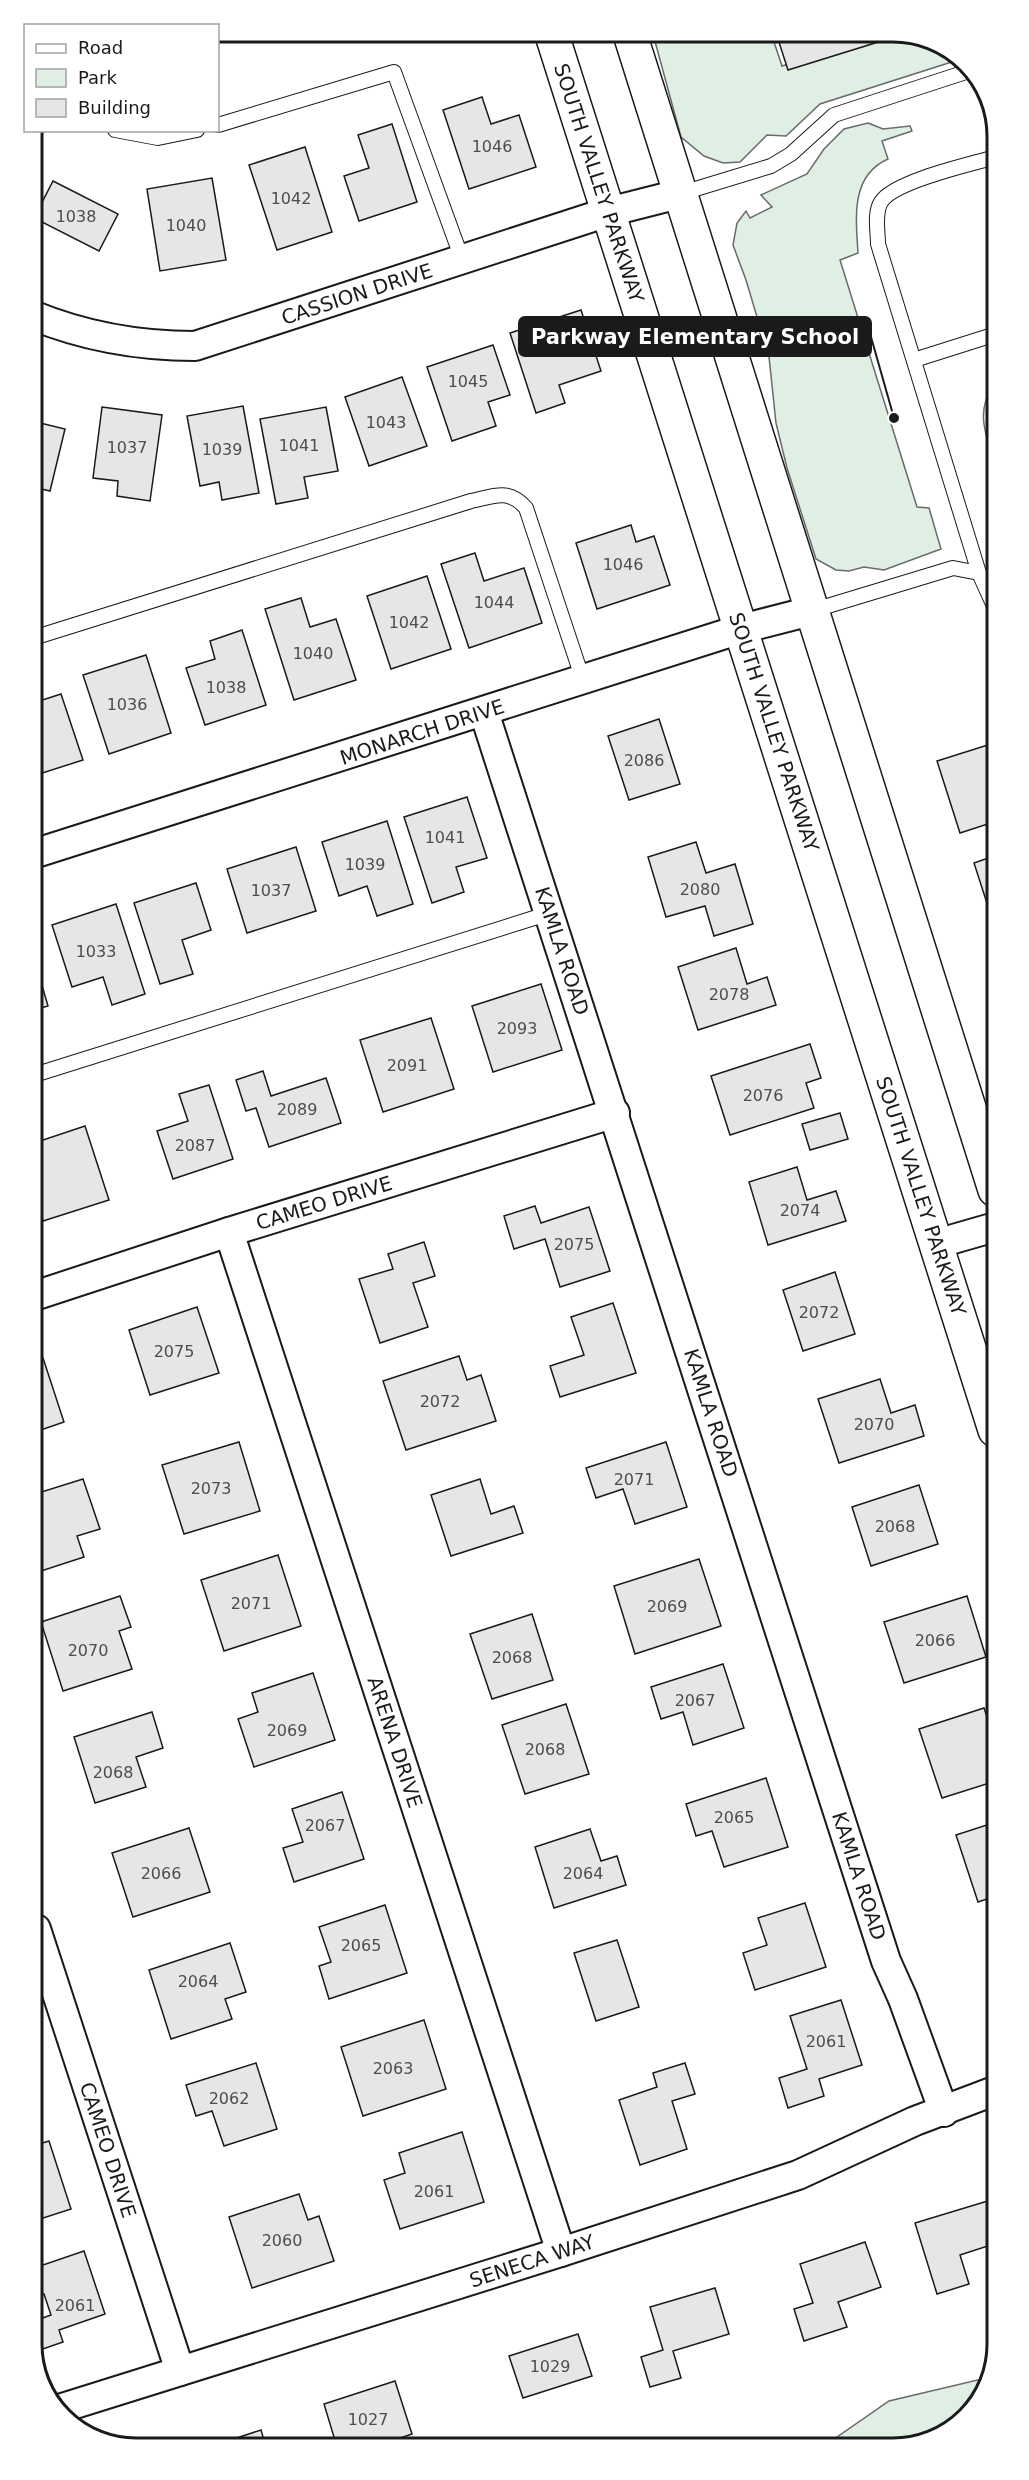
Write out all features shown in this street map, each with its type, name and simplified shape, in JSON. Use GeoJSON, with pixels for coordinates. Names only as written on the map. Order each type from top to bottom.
{"type":"FeatureCollection","features":[{"type":"Feature","properties":{"kind":"main road","name":"SOUTH VALLEY PARKWAY"},"geometry":{"type":"LineString","coordinates":[[554,42],[987,1405]]}},
{"type":"Feature","properties":{"kind":"main road"},"geometry":{"type":"LineString","coordinates":[[632,42],[987,1165]]}},
{"type":"Feature","properties":{"kind":"street","name":"CASSION DRIVE"},"geometry":{"type":"LineString","coordinates":[[42,319],[65,328],[163,346],[195,346],[608,212],[679,194]]}},
{"type":"Feature","properties":{"kind":"street","name":"MONARCH DRIVE"},"geometry":{"type":"LineString","coordinates":[[42,851],[741,629],[812,611]]}},
{"type":"Feature","properties":{"kind":"street","name":"KAMLA ROAD"},"geometry":{"type":"LineString","coordinates":[[484,712],[615,1113],[882,1950],[944,2112]]}},
{"type":"Feature","properties":{"kind":"street","name":"CAMEO DRIVE"},"geometry":{"type":"LineString","coordinates":[[42,1293],[229,1232],[615,1113]]}},
{"type":"Feature","properties":{"kind":"street"},"geometry":{"type":"LineString","coordinates":[[936,1244],[987,1229]]}},
{"type":"Feature","properties":{"kind":"street","name":"ARENA DRIVE"},"geometry":{"type":"LineString","coordinates":[[229,1232],[561,2252]]}},
{"type":"Feature","properties":{"kind":"street","name":"CAMEO DRIVE"},"geometry":{"type":"LineString","coordinates":[[42,1947],[180,2371]]}},
{"type":"Feature","properties":{"kind":"street","name":"SENECA WAY"},"geometry":{"type":"LineString","coordinates":[[67,2407],[561,2252],[798,2175],[915,2121],[987,2094]]}},
{"type":"Feature","properties":{"kind":"lane"},"geometry":{"type":"LineString","coordinates":[[219,124],[394,72],[462,260]]}},
{"type":"Feature","properties":{"kind":"lane"},"geometry":{"type":"LineString","coordinates":[[679,194],[771,166],[791,154],[834,115],[962,73]]}},
{"type":"Feature","properties":{"kind":"lane"},"geometry":{"type":"LineString","coordinates":[[126,132],[158,138],[187,132]]}},
{"type":"Feature","properties":{"kind":"lane"},"geometry":{"type":"LineString","coordinates":[[987,160],[897,187],[880,202],[877,223],[878,244],[979,573],[987,591]]}},
{"type":"Feature","properties":{"kind":"lane"},"geometry":{"type":"LineString","coordinates":[[914,360],[987,337]]}},
{"type":"Feature","properties":{"kind":"lane"},"geometry":{"type":"LineString","coordinates":[[42,635],[471,501],[501,494],[516,497],[525,508],[583,680]]}},
{"type":"Feature","properties":{"kind":"lane"},"geometry":{"type":"LineString","coordinates":[[812,611],[953,567],[979,573]]}},
{"type":"Feature","properties":{"kind":"lane"},"geometry":{"type":"LineString","coordinates":[[42,1072],[550,913]]}},
{"type":"Feature","properties":{"kind":"green space"},"geometry":{"type":"Polygon","coordinates":[[[655,42],[774,42],[782,66],[862,42],[899,42],[917,45],[929,49],[950,62],[820,104],[786,136],[767,135],[740,162],[723,163],[704,156],[681,137],[655,42]]]}},
{"type":"Feature","properties":{"kind":"green space"},"geometry":{"type":"Polygon","coordinates":[[[868,123],[883,129],[910,126],[912,131],[882,141],[888,159],[876,166],[867,176],[858,199],[856,226],[858,253],[840,260],[917,507],[929,508],[941,549],[884,570],[864,567],[849,571],[836,570],[816,559],[787,468],[776,423],[769,357],[733,245],[737,223],[746,211],[750,218],[772,207],[761,195],[807,174],[824,149],[844,129],[868,123]]]}},
{"type":"Feature","properties":{"kind":"green space"},"geometry":{"type":"Polygon","coordinates":[[[987,396],[987,440],[983,418],[987,396]]]}},
{"type":"Feature","properties":{"kind":"green space"},"geometry":{"type":"Polygon","coordinates":[[[979,2380],[959,2410],[950,2418],[923,2433],[892,2438],[836,2438],[889,2401],[979,2380]]]}},
{"type":"Feature","properties":{"kind":"building"},"geometry":{"type":"Polygon","coordinates":[[[779,42],[878,42],[788,70],[779,42]]]}},
{"type":"Feature","properties":{"kind":"building"},"geometry":{"type":"Polygon","coordinates":[[[482,97],[491,124],[519,115],[536,167],[469,189],[443,110],[482,97]]]}},
{"type":"Feature","properties":{"kind":"building"},"geometry":{"type":"Polygon","coordinates":[[[392,124],[417,202],[359,221],[344,176],[369,168],[358,135],[392,124]]]}},
{"type":"Feature","properties":{"kind":"building"},"geometry":{"type":"Polygon","coordinates":[[[305,147],[332,232],[277,250],[249,165],[305,147]]]}},
{"type":"Feature","properties":{"kind":"building"},"geometry":{"type":"Polygon","coordinates":[[[212,178],[226,260],[160,271],[147,189],[212,178]]]}},
{"type":"Feature","properties":{"kind":"building"},"geometry":{"type":"Polygon","coordinates":[[[53,181],[118,214],[99,251],[42,222],[42,202],[53,181]]]}},
{"type":"Feature","properties":{"kind":"building"},"geometry":{"type":"Polygon","coordinates":[[[581,310],[601,371],[559,385],[565,403],[536,413],[510,333],[581,310]]]}},
{"type":"Feature","properties":{"kind":"building"},"geometry":{"type":"Polygon","coordinates":[[[493,345],[510,395],[488,402],[496,426],[452,441],[427,367],[493,345]]]}},
{"type":"Feature","properties":{"kind":"building"},"geometry":{"type":"Polygon","coordinates":[[[402,377],[427,446],[369,466],[345,397],[402,377]]]}},
{"type":"Feature","properties":{"kind":"building"},"geometry":{"type":"Polygon","coordinates":[[[243,406],[259,493],[222,500],[219,482],[200,486],[187,416],[243,406]]]}},
{"type":"Feature","properties":{"kind":"building"},"geometry":{"type":"Polygon","coordinates":[[[102,407],[162,415],[150,501],[117,496],[118,481],[93,478],[102,407]]]}},
{"type":"Feature","properties":{"kind":"building"},"geometry":{"type":"Polygon","coordinates":[[[326,407],[338,471],[304,477],[308,498],[276,504],[260,419],[326,407]]]}},
{"type":"Feature","properties":{"kind":"building"},"geometry":{"type":"Polygon","coordinates":[[[42,423],[65,429],[50,491],[42,489],[42,423]]]}},
{"type":"Feature","properties":{"kind":"building"},"geometry":{"type":"Polygon","coordinates":[[[631,525],[636,542],[654,536],[670,585],[597,609],[576,543],[631,525]]]}},
{"type":"Feature","properties":{"kind":"building"},"geometry":{"type":"Polygon","coordinates":[[[475,553],[484,581],[524,568],[542,623],[469,648],[441,564],[475,553]]]}},
{"type":"Feature","properties":{"kind":"building"},"geometry":{"type":"Polygon","coordinates":[[[427,576],[451,649],[391,669],[367,596],[427,576]]]}},
{"type":"Feature","properties":{"kind":"building"},"geometry":{"type":"Polygon","coordinates":[[[301,598],[310,627],[336,619],[356,680],[294,700],[265,609],[301,598]]]}},
{"type":"Feature","properties":{"kind":"building"},"geometry":{"type":"Polygon","coordinates":[[[242,630],[266,705],[205,725],[186,668],[215,659],[210,641],[242,630]]]}},
{"type":"Feature","properties":{"kind":"building"},"geometry":{"type":"Polygon","coordinates":[[[146,655],[171,733],[109,754],[83,675],[146,655]]]}},
{"type":"Feature","properties":{"kind":"building"},"geometry":{"type":"Polygon","coordinates":[[[61,694],[83,760],[42,773],[42,700],[61,694]]]}},
{"type":"Feature","properties":{"kind":"building"},"geometry":{"type":"Polygon","coordinates":[[[659,719],[680,784],[629,800],[608,736],[659,719]]]}},
{"type":"Feature","properties":{"kind":"building"},"geometry":{"type":"Polygon","coordinates":[[[987,745],[987,824],[960,833],[937,761],[987,745]]]}},
{"type":"Feature","properties":{"kind":"building"},"geometry":{"type":"Polygon","coordinates":[[[467,797],[487,858],[456,867],[464,892],[432,903],[404,817],[467,797]]]}},
{"type":"Feature","properties":{"kind":"building"},"geometry":{"type":"Polygon","coordinates":[[[387,821],[413,904],[377,916],[367,886],[339,896],[322,842],[387,821]]]}},
{"type":"Feature","properties":{"kind":"building"},"geometry":{"type":"Polygon","coordinates":[[[696,842],[706,873],[735,864],[753,924],[714,936],[705,906],[666,917],[648,857],[696,842]]]}},
{"type":"Feature","properties":{"kind":"building"},"geometry":{"type":"Polygon","coordinates":[[[296,847],[316,911],[247,933],[227,869],[296,847]]]}},
{"type":"Feature","properties":{"kind":"building"},"geometry":{"type":"Polygon","coordinates":[[[987,858],[987,903],[974,863],[987,858]]]}},
{"type":"Feature","properties":{"kind":"building"},"geometry":{"type":"Polygon","coordinates":[[[196,883],[211,930],[182,940],[193,974],[160,984],[134,903],[196,883]]]}},
{"type":"Feature","properties":{"kind":"building"},"geometry":{"type":"Polygon","coordinates":[[[116,904],[145,994],[112,1005],[103,977],[72,987],[52,925],[116,904]]]}},
{"type":"Feature","properties":{"kind":"building"},"geometry":{"type":"Polygon","coordinates":[[[736,948],[747,984],[767,977],[776,1005],[698,1030],[678,967],[736,948]]]}},
{"type":"Feature","properties":{"kind":"building"},"geometry":{"type":"Polygon","coordinates":[[[541,984],[562,1050],[493,1072],[472,1006],[541,984]]]}},
{"type":"Feature","properties":{"kind":"building"},"geometry":{"type":"Polygon","coordinates":[[[42,985],[48,1006],[42,1008],[42,985]]]}},
{"type":"Feature","properties":{"kind":"building"},"geometry":{"type":"Polygon","coordinates":[[[431,1018],[454,1089],[383,1112],[360,1040],[431,1018]]]}},
{"type":"Feature","properties":{"kind":"building"},"geometry":{"type":"Polygon","coordinates":[[[810,1044],[821,1078],[806,1083],[814,1108],[730,1135],[711,1076],[810,1044]]]}},
{"type":"Feature","properties":{"kind":"building"},"geometry":{"type":"Polygon","coordinates":[[[263,1071],[271,1096],[326,1078],[341,1123],[269,1147],[256,1108],[246,1111],[236,1080],[263,1071]]]}},
{"type":"Feature","properties":{"kind":"building"},"geometry":{"type":"Polygon","coordinates":[[[209,1085],[233,1159],[173,1179],[157,1131],[188,1121],[179,1094],[209,1085]]]}},
{"type":"Feature","properties":{"kind":"building"},"geometry":{"type":"Polygon","coordinates":[[[840,1113],[848,1139],[810,1150],[802,1124],[840,1113]]]}},
{"type":"Feature","properties":{"kind":"building"},"geometry":{"type":"Polygon","coordinates":[[[85,1126],[109,1200],[43,1221],[42,1140],[85,1126]]]}},
{"type":"Feature","properties":{"kind":"building"},"geometry":{"type":"Polygon","coordinates":[[[797,1167],[807,1200],[836,1191],[846,1221],[768,1245],[749,1182],[797,1167]]]}},
{"type":"Feature","properties":{"kind":"building"},"geometry":{"type":"Polygon","coordinates":[[[535,1206],[541,1223],[589,1207],[610,1271],[560,1287],[545,1239],[514,1249],[504,1216],[535,1206]]]}},
{"type":"Feature","properties":{"kind":"building"},"geometry":{"type":"Polygon","coordinates":[[[424,1242],[435,1276],[413,1283],[428,1327],[380,1343],[359,1279],[393,1269],[388,1254],[424,1242]]]}},
{"type":"Feature","properties":{"kind":"building"},"geometry":{"type":"Polygon","coordinates":[[[835,1272],[855,1334],[803,1351],[783,1290],[835,1272]]]}},
{"type":"Feature","properties":{"kind":"building"},"geometry":{"type":"Polygon","coordinates":[[[613,1303],[636,1373],[560,1397],[550,1366],[584,1355],[571,1317],[613,1303]]]}},
{"type":"Feature","properties":{"kind":"building"},"geometry":{"type":"Polygon","coordinates":[[[197,1307],[219,1373],[150,1395],[129,1330],[197,1307]]]}},
{"type":"Feature","properties":{"kind":"building"},"geometry":{"type":"Polygon","coordinates":[[[459,1356],[467,1380],[481,1375],[496,1421],[406,1450],[383,1381],[459,1356]]]}},
{"type":"Feature","properties":{"kind":"building"},"geometry":{"type":"Polygon","coordinates":[[[42,1358],[64,1422],[42,1430],[42,1358]]]}},
{"type":"Feature","properties":{"kind":"building"},"geometry":{"type":"Polygon","coordinates":[[[880,1379],[891,1413],[915,1405],[924,1436],[839,1463],[818,1399],[880,1379]]]}},
{"type":"Feature","properties":{"kind":"building"},"geometry":{"type":"Polygon","coordinates":[[[239,1442],[260,1511],[184,1534],[162,1465],[239,1442]]]}},
{"type":"Feature","properties":{"kind":"building"},"geometry":{"type":"Polygon","coordinates":[[[666,1442],[687,1507],[635,1524],[623,1489],[596,1498],[586,1468],[666,1442]]]}},
{"type":"Feature","properties":{"kind":"building"},"geometry":{"type":"Polygon","coordinates":[[[83,1479],[100,1529],[77,1536],[84,1557],[42,1571],[42,1492],[83,1479]]]}},
{"type":"Feature","properties":{"kind":"building"},"geometry":{"type":"Polygon","coordinates":[[[480,1479],[491,1514],[514,1506],[523,1533],[451,1556],[431,1495],[480,1479]]]}},
{"type":"Feature","properties":{"kind":"building"},"geometry":{"type":"Polygon","coordinates":[[[919,1485],[938,1544],[871,1566],[852,1507],[919,1485]]]}},
{"type":"Feature","properties":{"kind":"building"},"geometry":{"type":"Polygon","coordinates":[[[278,1555],[301,1626],[224,1651],[201,1580],[278,1555]]]}},
{"type":"Feature","properties":{"kind":"building"},"geometry":{"type":"Polygon","coordinates":[[[699,1559],[721,1626],[635,1654],[614,1586],[699,1559]]]}},
{"type":"Feature","properties":{"kind":"building"},"geometry":{"type":"Polygon","coordinates":[[[120,1596],[131,1627],[119,1631],[132,1669],[63,1691],[42,1622],[120,1596]]]}},
{"type":"Feature","properties":{"kind":"building"},"geometry":{"type":"Polygon","coordinates":[[[967,1596],[986,1657],[904,1683],[884,1622],[967,1596]]]}},
{"type":"Feature","properties":{"kind":"building"},"geometry":{"type":"Polygon","coordinates":[[[532,1614],[553,1680],[492,1699],[470,1634],[532,1614]]]}},
{"type":"Feature","properties":{"kind":"building"},"geometry":{"type":"Polygon","coordinates":[[[723,1664],[744,1728],[693,1745],[683,1712],[661,1719],[651,1687],[723,1664]]]}},
{"type":"Feature","properties":{"kind":"building"},"geometry":{"type":"Polygon","coordinates":[[[313,1673],[335,1740],[254,1767],[238,1719],[258,1712],[252,1693],[313,1673]]]}},
{"type":"Feature","properties":{"kind":"building"},"geometry":{"type":"Polygon","coordinates":[[[566,1704],[589,1774],[525,1794],[502,1725],[566,1704]]]}},
{"type":"Feature","properties":{"kind":"building"},"geometry":{"type":"Polygon","coordinates":[[[984,1708],[987,1717],[987,1784],[942,1798],[919,1729],[984,1708]]]}},
{"type":"Feature","properties":{"kind":"building"},"geometry":{"type":"Polygon","coordinates":[[[152,1712],[163,1748],[136,1757],[146,1787],[95,1803],[74,1737],[152,1712]]]}},
{"type":"Feature","properties":{"kind":"building"},"geometry":{"type":"Polygon","coordinates":[[[766,1778],[788,1847],[724,1867],[712,1831],[696,1836],[686,1804],[766,1778]]]}},
{"type":"Feature","properties":{"kind":"building"},"geometry":{"type":"Polygon","coordinates":[[[342,1792],[364,1859],[294,1882],[283,1848],[303,1842],[292,1809],[342,1792]]]}},
{"type":"Feature","properties":{"kind":"building"},"geometry":{"type":"Polygon","coordinates":[[[987,1825],[987,1899],[978,1902],[956,1835],[987,1825]]]}},
{"type":"Feature","properties":{"kind":"building"},"geometry":{"type":"Polygon","coordinates":[[[189,1828],[210,1892],[133,1917],[112,1853],[189,1828]]]}},
{"type":"Feature","properties":{"kind":"building"},"geometry":{"type":"Polygon","coordinates":[[[590,1829],[601,1861],[617,1856],[626,1885],[554,1908],[535,1847],[590,1829]]]}},
{"type":"Feature","properties":{"kind":"building"},"geometry":{"type":"Polygon","coordinates":[[[805,1903],[826,1967],[755,1990],[743,1953],[767,1945],[758,1918],[805,1903]]]}},
{"type":"Feature","properties":{"kind":"building"},"geometry":{"type":"Polygon","coordinates":[[[385,1905],[407,1973],[329,1999],[319,1966],[331,1962],[319,1927],[385,1905]]]}},
{"type":"Feature","properties":{"kind":"building"},"geometry":{"type":"Polygon","coordinates":[[[617,1940],[639,2007],[596,2021],[574,1953],[617,1940]]]}},
{"type":"Feature","properties":{"kind":"building"},"geometry":{"type":"Polygon","coordinates":[[[230,1943],[246,1992],[225,1999],[232,2019],[171,2039],[149,1970],[230,1943]]]}},
{"type":"Feature","properties":{"kind":"building"},"geometry":{"type":"Polygon","coordinates":[[[841,2000],[862,2065],[819,2079],[824,2096],[788,2108],[779,2078],[807,2069],[790,2016],[841,2000]]]}},
{"type":"Feature","properties":{"kind":"building"},"geometry":{"type":"Polygon","coordinates":[[[424,2020],[446,2089],[363,2116],[341,2047],[424,2020]]]}},
{"type":"Feature","properties":{"kind":"building"},"geometry":{"type":"Polygon","coordinates":[[[256,2063],[277,2129],[224,2146],[212,2111],[196,2116],[186,2085],[256,2063]]]}},
{"type":"Feature","properties":{"kind":"building"},"geometry":{"type":"Polygon","coordinates":[[[685,2063],[695,2094],[672,2101],[687,2149],[640,2165],[619,2100],[657,2087],[653,2073],[685,2063]]]}},
{"type":"Feature","properties":{"kind":"building"},"geometry":{"type":"Polygon","coordinates":[[[462,2132],[484,2202],[400,2229],[384,2180],[405,2173],[399,2153],[462,2132]]]}},
{"type":"Feature","properties":{"kind":"building"},"geometry":{"type":"Polygon","coordinates":[[[49,2141],[71,2209],[42,2218],[42,2143],[49,2141]]]}},
{"type":"Feature","properties":{"kind":"building"},"geometry":{"type":"Polygon","coordinates":[[[299,2194],[308,2220],[319,2216],[334,2261],[252,2288],[229,2217],[299,2194]]]}},
{"type":"Feature","properties":{"kind":"building"},"geometry":{"type":"Polygon","coordinates":[[[987,2201],[987,2246],[960,2255],[969,2284],[937,2294],[915,2223],[987,2201]]]}},
{"type":"Feature","properties":{"kind":"building"},"geometry":{"type":"Polygon","coordinates":[[[865,2242],[881,2287],[838,2302],[847,2327],[804,2341],[794,2309],[813,2303],[800,2264],[865,2242]]]}},
{"type":"Feature","properties":{"kind":"building"},"geometry":{"type":"Polygon","coordinates":[[[84,2251],[105,2314],[59,2330],[63,2342],[42,2349],[42,2318],[51,2315],[44,2294],[42,2295],[42,2265],[84,2251]]]}},
{"type":"Feature","properties":{"kind":"building"},"geometry":{"type":"Polygon","coordinates":[[[715,2288],[729,2334],[673,2351],[681,2378],[650,2387],[641,2357],[663,2350],[650,2307],[715,2288]]]}},
{"type":"Feature","properties":{"kind":"building"},"geometry":{"type":"Polygon","coordinates":[[[578,2334],[592,2376],[523,2398],[509,2356],[578,2334]]]}},
{"type":"Feature","properties":{"kind":"building"},"geometry":{"type":"Polygon","coordinates":[[[395,2381],[412,2434],[400,2438],[334,2438],[324,2404],[395,2381]]]}},
{"type":"Feature","properties":{"kind":"building"},"geometry":{"type":"Polygon","coordinates":[[[261,2430],[263,2438],[237,2438],[261,2430]]]}},
{"type":"Feature","properties":{"kind":"place","name":"Parkway Elementary School"},"geometry":{"type":"Point","coordinates":[894,418]}}]}
